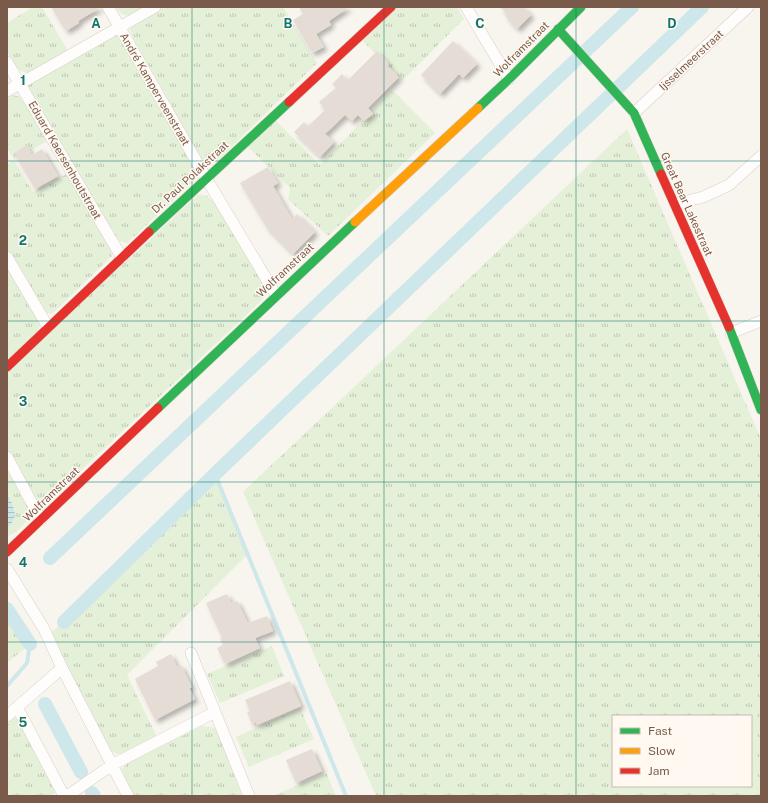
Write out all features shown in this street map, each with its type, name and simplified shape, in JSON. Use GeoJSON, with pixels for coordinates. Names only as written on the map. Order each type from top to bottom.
{"type":"FeatureCollection","features":[{"type":"Feature","properties":{"kind":"street","name":"André Kamperveenstraat"},"geometry":{"type":"LineString","coordinates":[[108,7],[206,178],[276,295]]}},
{"type":"Feature","properties":{"kind":"street"},"geometry":{"type":"LineString","coordinates":[[7,91],[155,7]]}},
{"type":"Feature","properties":{"kind":"street","name":"Dr. Paul Polakstraat"},"geometry":{"type":"LineString","coordinates":[[7,367],[206,178],[391,7]]}},
{"type":"Feature","properties":{"kind":"street"},"geometry":{"type":"LineString","coordinates":[[466,7],[509,79]]}},
{"type":"Feature","properties":{"kind":"street","name":"Wolframstraat"},"geometry":{"type":"LineString","coordinates":[[7,552],[276,295],[509,79],[580,7]]}},
{"type":"Feature","properties":{"kind":"street","name":"Ijsselmeerstraat"},"geometry":{"type":"LineString","coordinates":[[634,113],[748,7]]}},
{"type":"Feature","properties":{"kind":"street","name":"Great Bear Lakestraat"},"geometry":{"type":"LineString","coordinates":[[558,29],[634,113],[731,333],[761,410]]}},
{"type":"Feature","properties":{"kind":"street","name":"Eduard Kaersenhoutstraat"},"geometry":{"type":"LineString","coordinates":[[7,62],[122,258]]}},
{"type":"Feature","properties":{"kind":"street"},"geometry":{"type":"LineString","coordinates":[[675,204],[703,197],[729,185],[761,156]]}},
{"type":"Feature","properties":{"kind":"street"},"geometry":{"type":"LineString","coordinates":[[7,257],[48,327]]}},
{"type":"Feature","properties":{"kind":"street"},"geometry":{"type":"LineString","coordinates":[[731,333],[761,322]]}},
{"type":"Feature","properties":{"kind":"street"},"geometry":{"type":"LineString","coordinates":[[7,457],[41,520]]}},
{"type":"Feature","properties":{"kind":"street"},"geometry":{"type":"LineString","coordinates":[[7,569],[44,629],[62,668],[128,796]]}},
{"type":"Feature","properties":{"kind":"street"},"geometry":{"type":"LineString","coordinates":[[191,653],[249,796]]}},
{"type":"Feature","properties":{"kind":"street"},"geometry":{"type":"LineString","coordinates":[[7,716],[62,668]]}},
{"type":"Feature","properties":{"kind":"street"},"geometry":{"type":"LineString","coordinates":[[17,707],[65,796],[112,766],[215,712]]}},
{"type":"Feature","properties":{"kind":"green space"},"geometry":{"type":"Polygon","coordinates":[[[33,7],[42,7],[68,51],[28,73],[20,70],[15,65],[8,53],[7,23],[33,7]]]}},
{"type":"Feature","properties":{"kind":"green space"},"geometry":{"type":"Polygon","coordinates":[[[115,7],[145,7],[133,14],[126,15],[115,7]]]}},
{"type":"Feature","properties":{"kind":"green space"},"geometry":{"type":"Polygon","coordinates":[[[163,7],[283,7],[317,63],[217,161],[207,161],[201,158],[133,38],[130,29],[134,23],[163,7]]]}},
{"type":"Feature","properties":{"kind":"green space"},"geometry":{"type":"Polygon","coordinates":[[[392,7],[457,7],[464,19],[402,81],[360,38],[392,7]]]}},
{"type":"Feature","properties":{"kind":"green space"},"geometry":{"type":"Polygon","coordinates":[[[116,33],[195,169],[196,179],[127,243],[120,241],[113,236],[28,88],[30,82],[116,33]]]}},
{"type":"Feature","properties":{"kind":"green space"},"geometry":{"type":"Polygon","coordinates":[[[392,90],[435,133],[328,236],[288,199],[290,188],[247,146],[274,119],[320,165],[392,90]]]}},
{"type":"Feature","properties":{"kind":"green space"},"geometry":{"type":"Polygon","coordinates":[[[11,95],[18,96],[22,99],[47,141],[14,160],[7,148],[7,97],[11,95]]]}},
{"type":"Feature","properties":{"kind":"green space"},"geometry":{"type":"Polygon","coordinates":[[[627,129],[761,439],[761,796],[376,796],[243,492],[627,129]]]}},
{"type":"Feature","properties":{"kind":"green space"},"geometry":{"type":"Polygon","coordinates":[[[14,160],[33,192],[68,173],[111,250],[112,256],[52,314],[45,312],[40,307],[7,248],[7,165],[14,160]]]}},
{"type":"Feature","properties":{"kind":"green space"},"geometry":{"type":"Polygon","coordinates":[[[199,194],[207,196],[214,202],[263,284],[266,292],[261,301],[40,509],[7,453],[7,371],[199,194]]]}},
{"type":"Feature","properties":{"kind":"green space"},"geometry":{"type":"Polygon","coordinates":[[[7,263],[41,321],[37,334],[7,363],[7,263]]]}},
{"type":"Feature","properties":{"kind":"green space"},"geometry":{"type":"Polygon","coordinates":[[[7,462],[35,513],[16,532],[7,537],[7,528],[10,525],[15,509],[7,495],[7,462]]]}},
{"type":"Feature","properties":{"kind":"green space"},"geometry":{"type":"Polygon","coordinates":[[[215,474],[248,554],[127,675],[157,737],[130,753],[118,754],[110,750],[106,745],[49,634],[64,622],[215,474]]]}},
{"type":"Feature","properties":{"kind":"green space"},"geometry":{"type":"Polygon","coordinates":[[[7,609],[30,644],[7,663],[7,609]]]}},
{"type":"Feature","properties":{"kind":"green space"},"geometry":{"type":"Polygon","coordinates":[[[272,646],[284,676],[220,703],[207,674],[272,646]]]}},
{"type":"Feature","properties":{"kind":"green space"},"geometry":{"type":"Polygon","coordinates":[[[300,708],[314,739],[249,767],[236,737],[300,708]]]}},
{"type":"Feature","properties":{"kind":"green space"},"geometry":{"type":"Polygon","coordinates":[[[13,717],[19,720],[55,790],[54,796],[7,796],[7,722],[13,717]]]}},
{"type":"Feature","properties":{"kind":"green space"},"geometry":{"type":"Polygon","coordinates":[[[202,726],[212,727],[218,731],[242,796],[133,796],[124,778],[122,769],[128,763],[202,726]]]}},
{"type":"Feature","properties":{"kind":"green space"},"geometry":{"type":"Polygon","coordinates":[[[326,773],[336,796],[273,796],[326,773]]]}},
{"type":"Feature","properties":{"kind":"water"},"geometry":{"type":"Polygon","coordinates":[[[7,495],[14,507],[15,516],[7,528],[7,495]]]}},
{"type":"Feature","properties":{"kind":"building"},"geometry":{"type":"Polygon","coordinates":[[[51,7],[101,7],[78,21],[79,23],[66,31],[51,7]]]}},
{"type":"Feature","properties":{"kind":"building"},"geometry":{"type":"Polygon","coordinates":[[[299,7],[349,7],[329,21],[331,25],[316,34],[324,47],[312,53],[293,20],[303,14],[299,7]]]}},
{"type":"Feature","properties":{"kind":"building"},"geometry":{"type":"Polygon","coordinates":[[[500,7],[523,7],[531,15],[517,29],[505,16],[507,14],[500,7]]]}},
{"type":"Feature","properties":{"kind":"building"},"geometry":{"type":"Polygon","coordinates":[[[453,41],[477,64],[463,78],[459,74],[440,94],[421,75],[453,41]]]}},
{"type":"Feature","properties":{"kind":"building"},"geometry":{"type":"Polygon","coordinates":[[[377,51],[389,64],[388,66],[399,77],[368,108],[373,114],[364,121],[358,115],[352,121],[345,115],[325,134],[334,142],[320,157],[294,132],[304,122],[308,126],[325,110],[319,102],[336,88],[332,84],[342,74],[348,80],[377,51]]]}},
{"type":"Feature","properties":{"kind":"building"},"geometry":{"type":"Polygon","coordinates":[[[27,145],[32,155],[42,149],[58,176],[35,189],[14,153],[27,145]]]}},
{"type":"Feature","properties":{"kind":"building"},"geometry":{"type":"Polygon","coordinates":[[[268,167],[278,183],[273,186],[292,219],[297,214],[315,232],[293,254],[267,228],[240,183],[268,167]]]}},
{"type":"Feature","properties":{"kind":"building"},"geometry":{"type":"Polygon","coordinates":[[[227,594],[231,603],[237,601],[248,623],[267,616],[273,631],[255,638],[260,648],[225,664],[217,648],[223,645],[220,639],[222,638],[206,603],[227,594]]]}},
{"type":"Feature","properties":{"kind":"building"},"geometry":{"type":"Polygon","coordinates":[[[171,654],[177,667],[181,665],[192,687],[189,688],[195,699],[155,720],[135,679],[158,666],[156,662],[171,654]]]}},
{"type":"Feature","properties":{"kind":"building"},"geometry":{"type":"Polygon","coordinates":[[[290,681],[301,706],[257,725],[256,722],[252,724],[247,712],[250,711],[245,700],[290,681]]]}},
{"type":"Feature","properties":{"kind":"building"},"geometry":{"type":"Polygon","coordinates":[[[312,749],[322,771],[296,783],[286,760],[312,749]]]}},
{"type":"Feature","properties":{"kind":"waterway"},"geometry":{"type":"LineString","coordinates":[[50,558],[632,7]]}},
{"type":"Feature","properties":{"kind":"waterway"},"geometry":{"type":"LineString","coordinates":[[64,622],[215,474],[702,7]]}},
{"type":"Feature","properties":{"kind":"waterway"},"geometry":{"type":"LineString","coordinates":[[215,474],[346,796]]}},
{"type":"Feature","properties":{"kind":"waterway"},"geometry":{"type":"LineString","coordinates":[[7,609],[30,644]]}},
{"type":"Feature","properties":{"kind":"waterway"},"geometry":{"type":"LineString","coordinates":[[7,686],[27,663],[30,644]]}},
{"type":"Feature","properties":{"kind":"waterway"},"geometry":{"type":"LineString","coordinates":[[45,704],[81,772]]}},
{"type":"Feature","properties":{"kind":"traffic: fast"},"geometry":{"type":"LineString","coordinates":[[478,108],[581,7]]}},
{"type":"Feature","properties":{"kind":"traffic: fast"},"geometry":{"type":"LineString","coordinates":[[558,29],[634,113],[661,174]]}},
{"type":"Feature","properties":{"kind":"traffic: fast"},"geometry":{"type":"LineString","coordinates":[[149,232],[289,102]]}},
{"type":"Feature","properties":{"kind":"traffic: fast"},"geometry":{"type":"LineString","coordinates":[[158,408],[355,222]]}},
{"type":"Feature","properties":{"kind":"traffic: fast"},"geometry":{"type":"LineString","coordinates":[[729,327],[761,410]]}},
{"type":"Feature","properties":{"kind":"traffic: slow"},"geometry":{"type":"LineString","coordinates":[[355,222],[478,108]]}},
{"type":"Feature","properties":{"kind":"traffic: jam"},"geometry":{"type":"LineString","coordinates":[[289,102],[391,7]]}},
{"type":"Feature","properties":{"kind":"traffic: jam"},"geometry":{"type":"LineString","coordinates":[[661,174],[729,327]]}},
{"type":"Feature","properties":{"kind":"traffic: jam"},"geometry":{"type":"LineString","coordinates":[[7,367],[149,232]]}},
{"type":"Feature","properties":{"kind":"traffic: jam"},"geometry":{"type":"LineString","coordinates":[[7,552],[158,408]]}}]}
